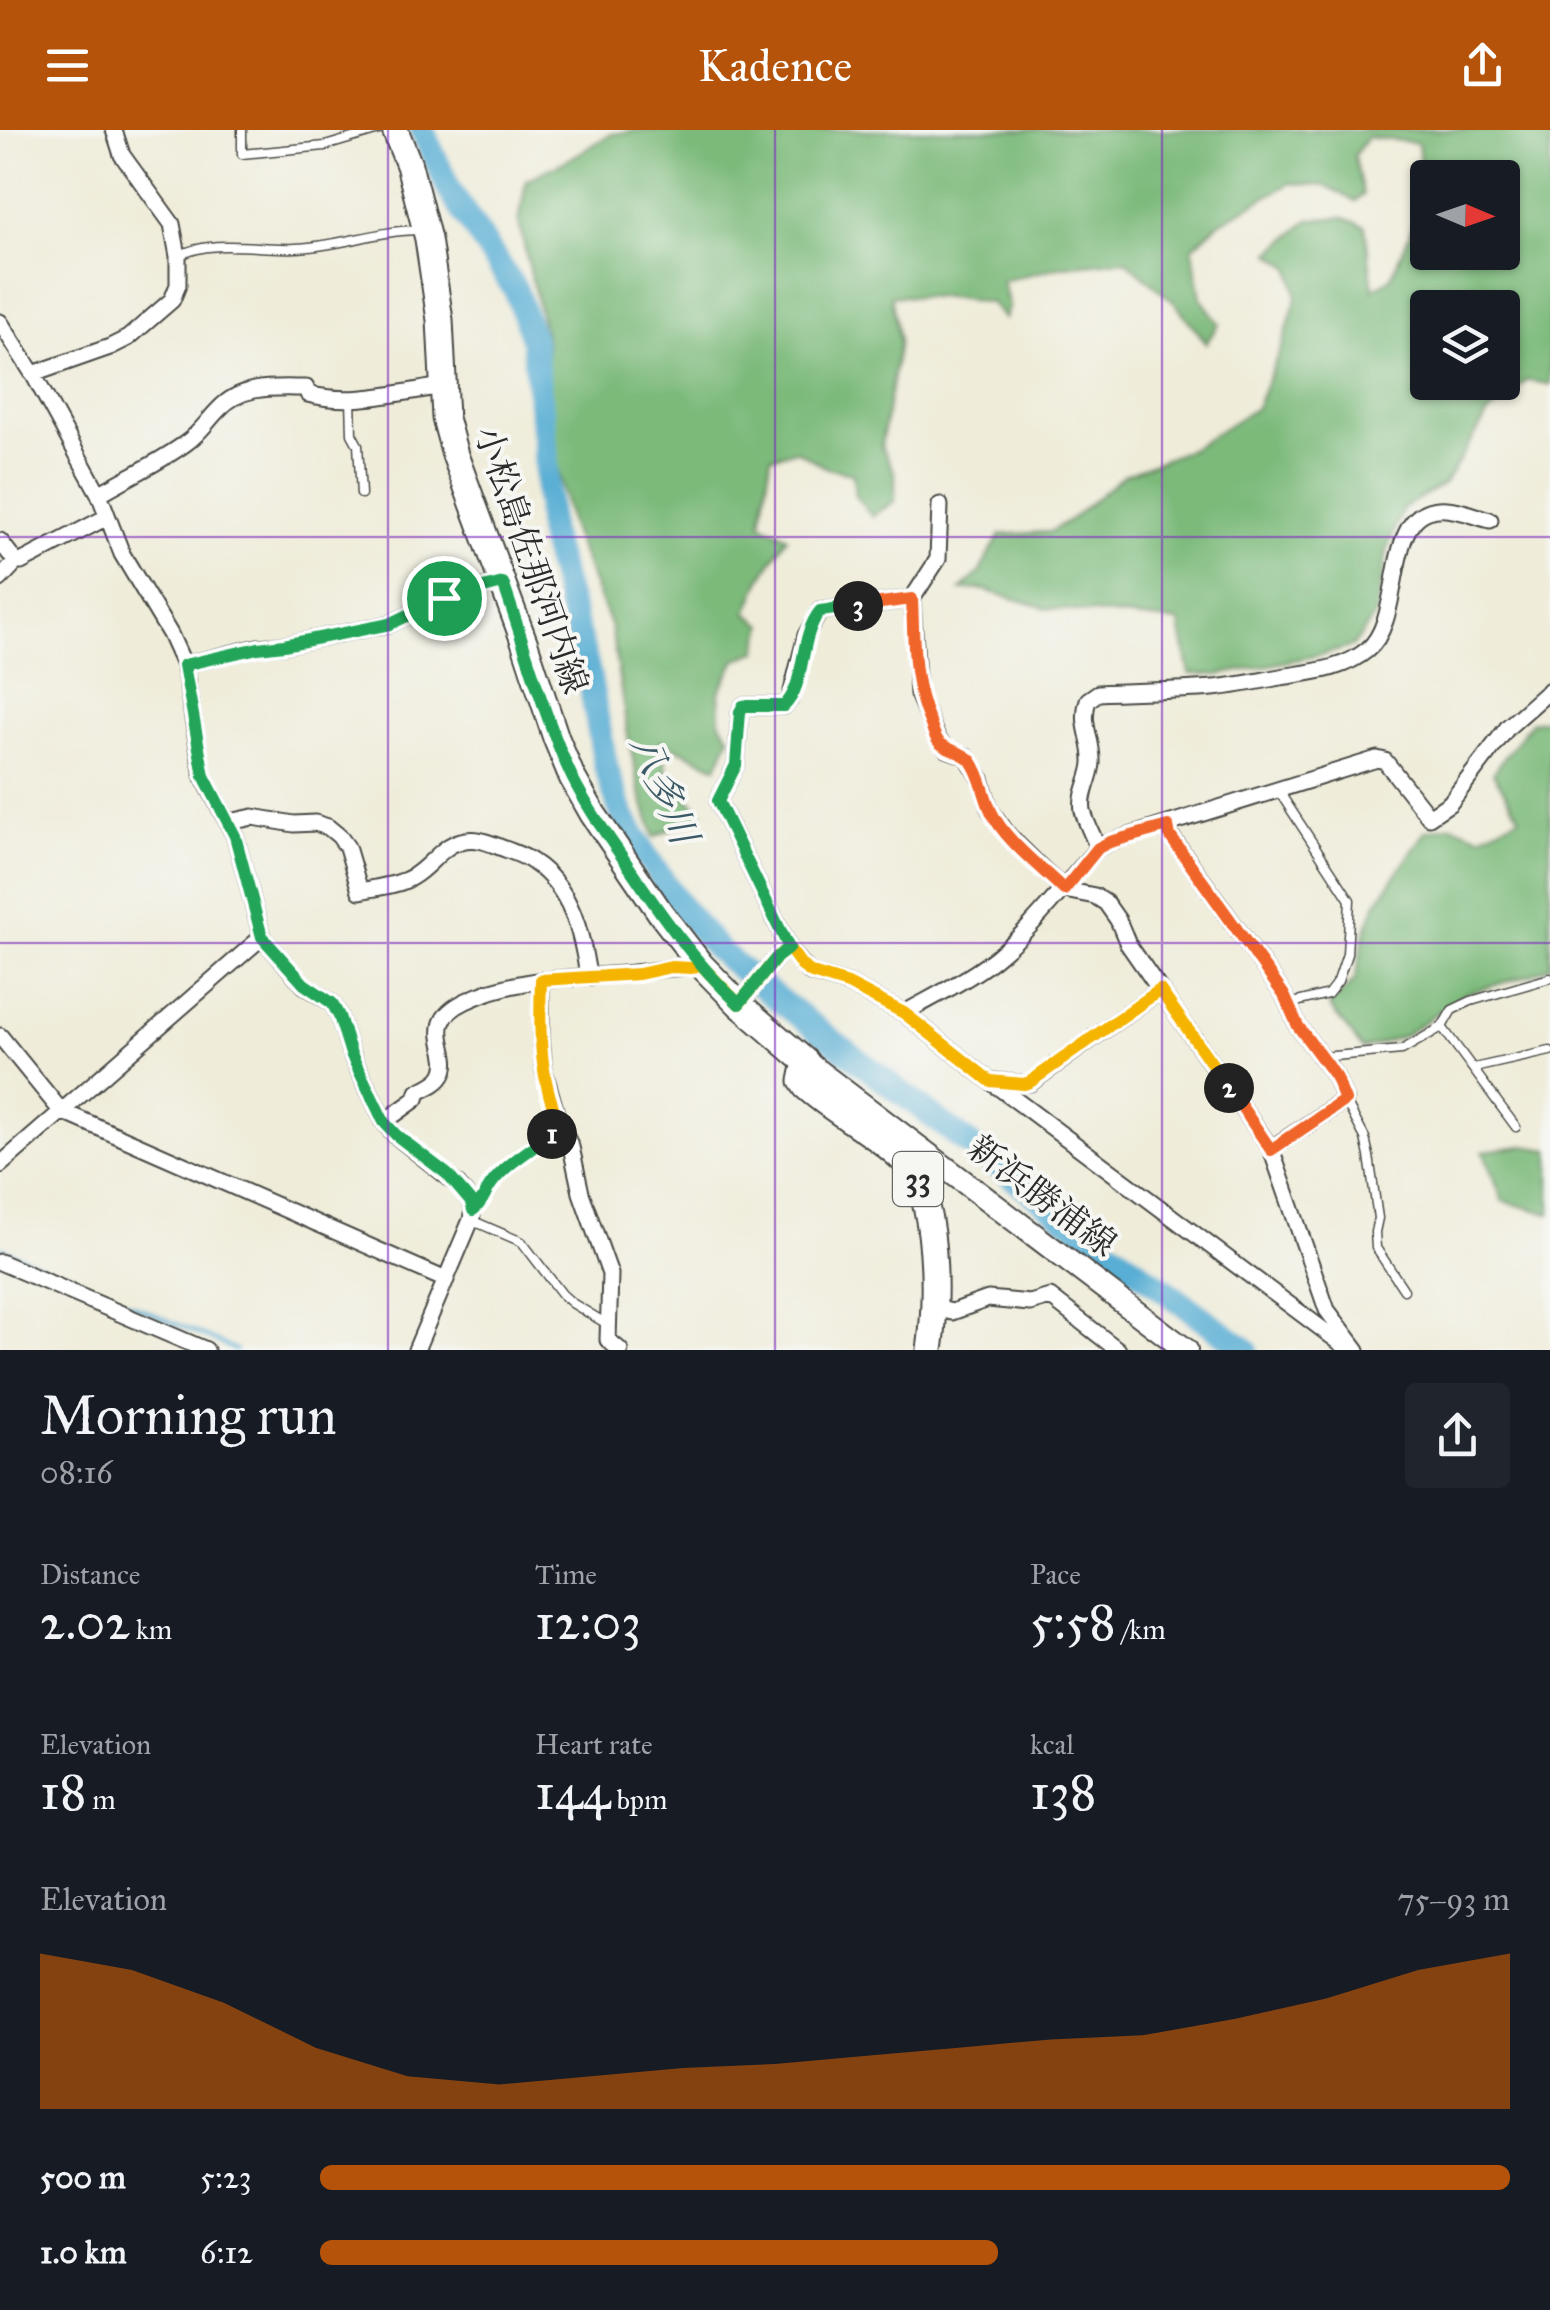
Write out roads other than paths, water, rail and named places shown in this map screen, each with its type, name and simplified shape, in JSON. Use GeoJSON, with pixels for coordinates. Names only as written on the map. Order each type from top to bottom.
{"type":"FeatureCollection","features":[{"type":"Feature","properties":{"kind":"main road","name":"小松島佐那河内線"},"geometry":{"type":"LineString","coordinates":[[395,130],[409,165],[426,230],[440,320],[446,418],[572,777],[592,814],[700,964],[806,1062],[802,1082],[806,1087],[902,1159],[918,1176],[927,1210],[936,1298],[930,1350]]}},
{"type":"Feature","properties":{"kind":"main road","name":"新浜勝浦線"},"geometry":{"type":"LineString","coordinates":[[806,1062],[1186,1350]]}},
{"type":"Feature","properties":{"kind":"street"},"geometry":{"type":"LineString","coordinates":[[33,374],[128,338],[172,300],[178,285],[172,224],[128,165],[114,130]]}},
{"type":"Feature","properties":{"kind":"street"},"geometry":{"type":"LineString","coordinates":[[0,322],[99,494],[122,554],[184,665],[204,776],[230,822],[262,937],[304,984],[332,1003],[351,1054],[384,1122],[447,1174],[471,1202],[472,1215],[416,1350]]}},
{"type":"Feature","properties":{"kind":"street"},"geometry":{"type":"LineString","coordinates":[[99,494],[184,445],[219,408],[250,390],[306,388],[308,394],[321,398],[351,398],[444,386]]}},
{"type":"Feature","properties":{"kind":"street"},"geometry":{"type":"LineString","coordinates":[[940,506],[938,559],[912,599],[918,694],[938,740],[970,761],[981,779],[990,810],[1009,836],[1064,890],[1095,896],[1106,903],[1118,920],[1128,944],[1271,1150],[1327,1310],[1354,1350]]}},
{"type":"Feature","properties":{"kind":"street"},"geometry":{"type":"LineString","coordinates":[[1098,848],[1082,800],[1092,769],[1084,722],[1088,700],[1098,693],[1215,688],[1349,663],[1379,639],[1387,622],[1402,542],[1416,518],[1441,508],[1490,520]]}},
{"type":"Feature","properties":{"kind":"street"},"geometry":{"type":"LineString","coordinates":[[0,579],[16,562],[107,517]]}},
{"type":"Feature","properties":{"kind":"street"},"geometry":{"type":"LineString","coordinates":[[0,541],[16,562]]}},
{"type":"Feature","properties":{"kind":"street"},"geometry":{"type":"LineString","coordinates":[[184,665],[390,624],[444,598],[503,583]]}},
{"type":"Feature","properties":{"kind":"street"},"geometry":{"type":"LineString","coordinates":[[912,599],[820,611],[806,635],[790,700],[784,706],[743,706],[740,712],[736,765],[718,801],[783,952],[812,973],[848,984],[904,1013],[1354,1350]]}},
{"type":"Feature","properties":{"kind":"street"},"geometry":{"type":"LineString","coordinates":[[904,1013],[984,966],[1064,890],[1098,848],[1110,842],[1376,759],[1385,761],[1429,817],[1450,803],[1508,727],[1547,698]]}},
{"type":"Feature","properties":{"kind":"street"},"geometry":{"type":"LineString","coordinates":[[230,822],[253,818],[328,826],[348,848],[360,891],[413,876],[456,842],[468,839],[481,840],[530,860],[548,874],[574,916],[584,942],[588,976]]}},
{"type":"Feature","properties":{"kind":"street"},"geometry":{"type":"LineString","coordinates":[[1168,826],[1170,836],[1289,1004],[1298,1026],[1335,1076],[1345,1100],[1271,1150]]}},
{"type":"Feature","properties":{"kind":"street"},"geometry":{"type":"LineString","coordinates":[[0,1165],[262,937]]}},
{"type":"Feature","properties":{"kind":"street"},"geometry":{"type":"LineString","coordinates":[[742,1001],[783,952]]}},
{"type":"Feature","properties":{"kind":"street"},"geometry":{"type":"LineString","coordinates":[[384,1122],[444,1074],[442,1022],[448,1012],[462,1003],[516,983],[639,974],[700,964]]}},
{"type":"Feature","properties":{"kind":"street"},"geometry":{"type":"LineString","coordinates":[[541,980],[544,1072],[610,1274],[608,1340],[620,1350]]}},
{"type":"Feature","properties":{"kind":"street"},"geometry":{"type":"LineString","coordinates":[[990,1081],[1030,1082],[1160,990]]}},
{"type":"Feature","properties":{"kind":"street"},"geometry":{"type":"LineString","coordinates":[[0,1036],[61,1111],[446,1280]]}},
{"type":"Feature","properties":{"kind":"street"},"geometry":{"type":"LineString","coordinates":[[0,1262],[206,1350]]}},
{"type":"Feature","properties":{"kind":"street"},"geometry":{"type":"LineString","coordinates":[[935,1308],[952,1312],[988,1299],[1030,1302],[1050,1297],[1118,1350]]}},
{"type":"Feature","properties":{"kind":"lane"},"geometry":{"type":"LineString","coordinates":[[242,130],[242,154],[325,146],[379,130]]}},
{"type":"Feature","properties":{"kind":"lane"},"geometry":{"type":"LineString","coordinates":[[178,256],[188,250],[220,246],[295,248],[354,241],[384,231],[426,230]]}},
{"type":"Feature","properties":{"kind":"lane"},"geometry":{"type":"LineString","coordinates":[[351,398],[361,494]]}},
{"type":"Feature","properties":{"kind":"lane"},"geometry":{"type":"LineString","coordinates":[[1278,790],[1350,900],[1347,954],[1338,981],[1328,994],[1289,1004]]}},
{"type":"Feature","properties":{"kind":"lane"},"geometry":{"type":"LineString","coordinates":[[1322,1056],[1402,1050],[1442,1027],[1452,1010],[1550,978]]}},
{"type":"Feature","properties":{"kind":"lane"},"geometry":{"type":"LineString","coordinates":[[1442,1027],[1516,1127]]}},
{"type":"Feature","properties":{"kind":"lane"},"geometry":{"type":"LineString","coordinates":[[1474,1068],[1550,1051]]}},
{"type":"Feature","properties":{"kind":"lane"},"geometry":{"type":"LineString","coordinates":[[1345,1100],[1365,1138],[1369,1156],[1378,1218],[1376,1248],[1404,1290]]}},
{"type":"Feature","properties":{"kind":"lane"},"geometry":{"type":"LineString","coordinates":[[562,1128],[492,1182],[472,1215],[522,1242],[562,1294],[608,1324]]}},
{"type":"Feature","properties":{"kind":"waterway","name":"八多川"},"geometry":{"type":"LineString","coordinates":[[422,130],[450,191],[516,291],[533,340],[545,442],[549,533],[588,670],[606,767],[622,815],[644,853],[684,911],[719,951],[767,991],[1246,1350]]}},
{"type":"Feature","properties":{"kind":"waterway"},"geometry":{"type":"LineString","coordinates":[[0,1247],[236,1350]]}}]}
